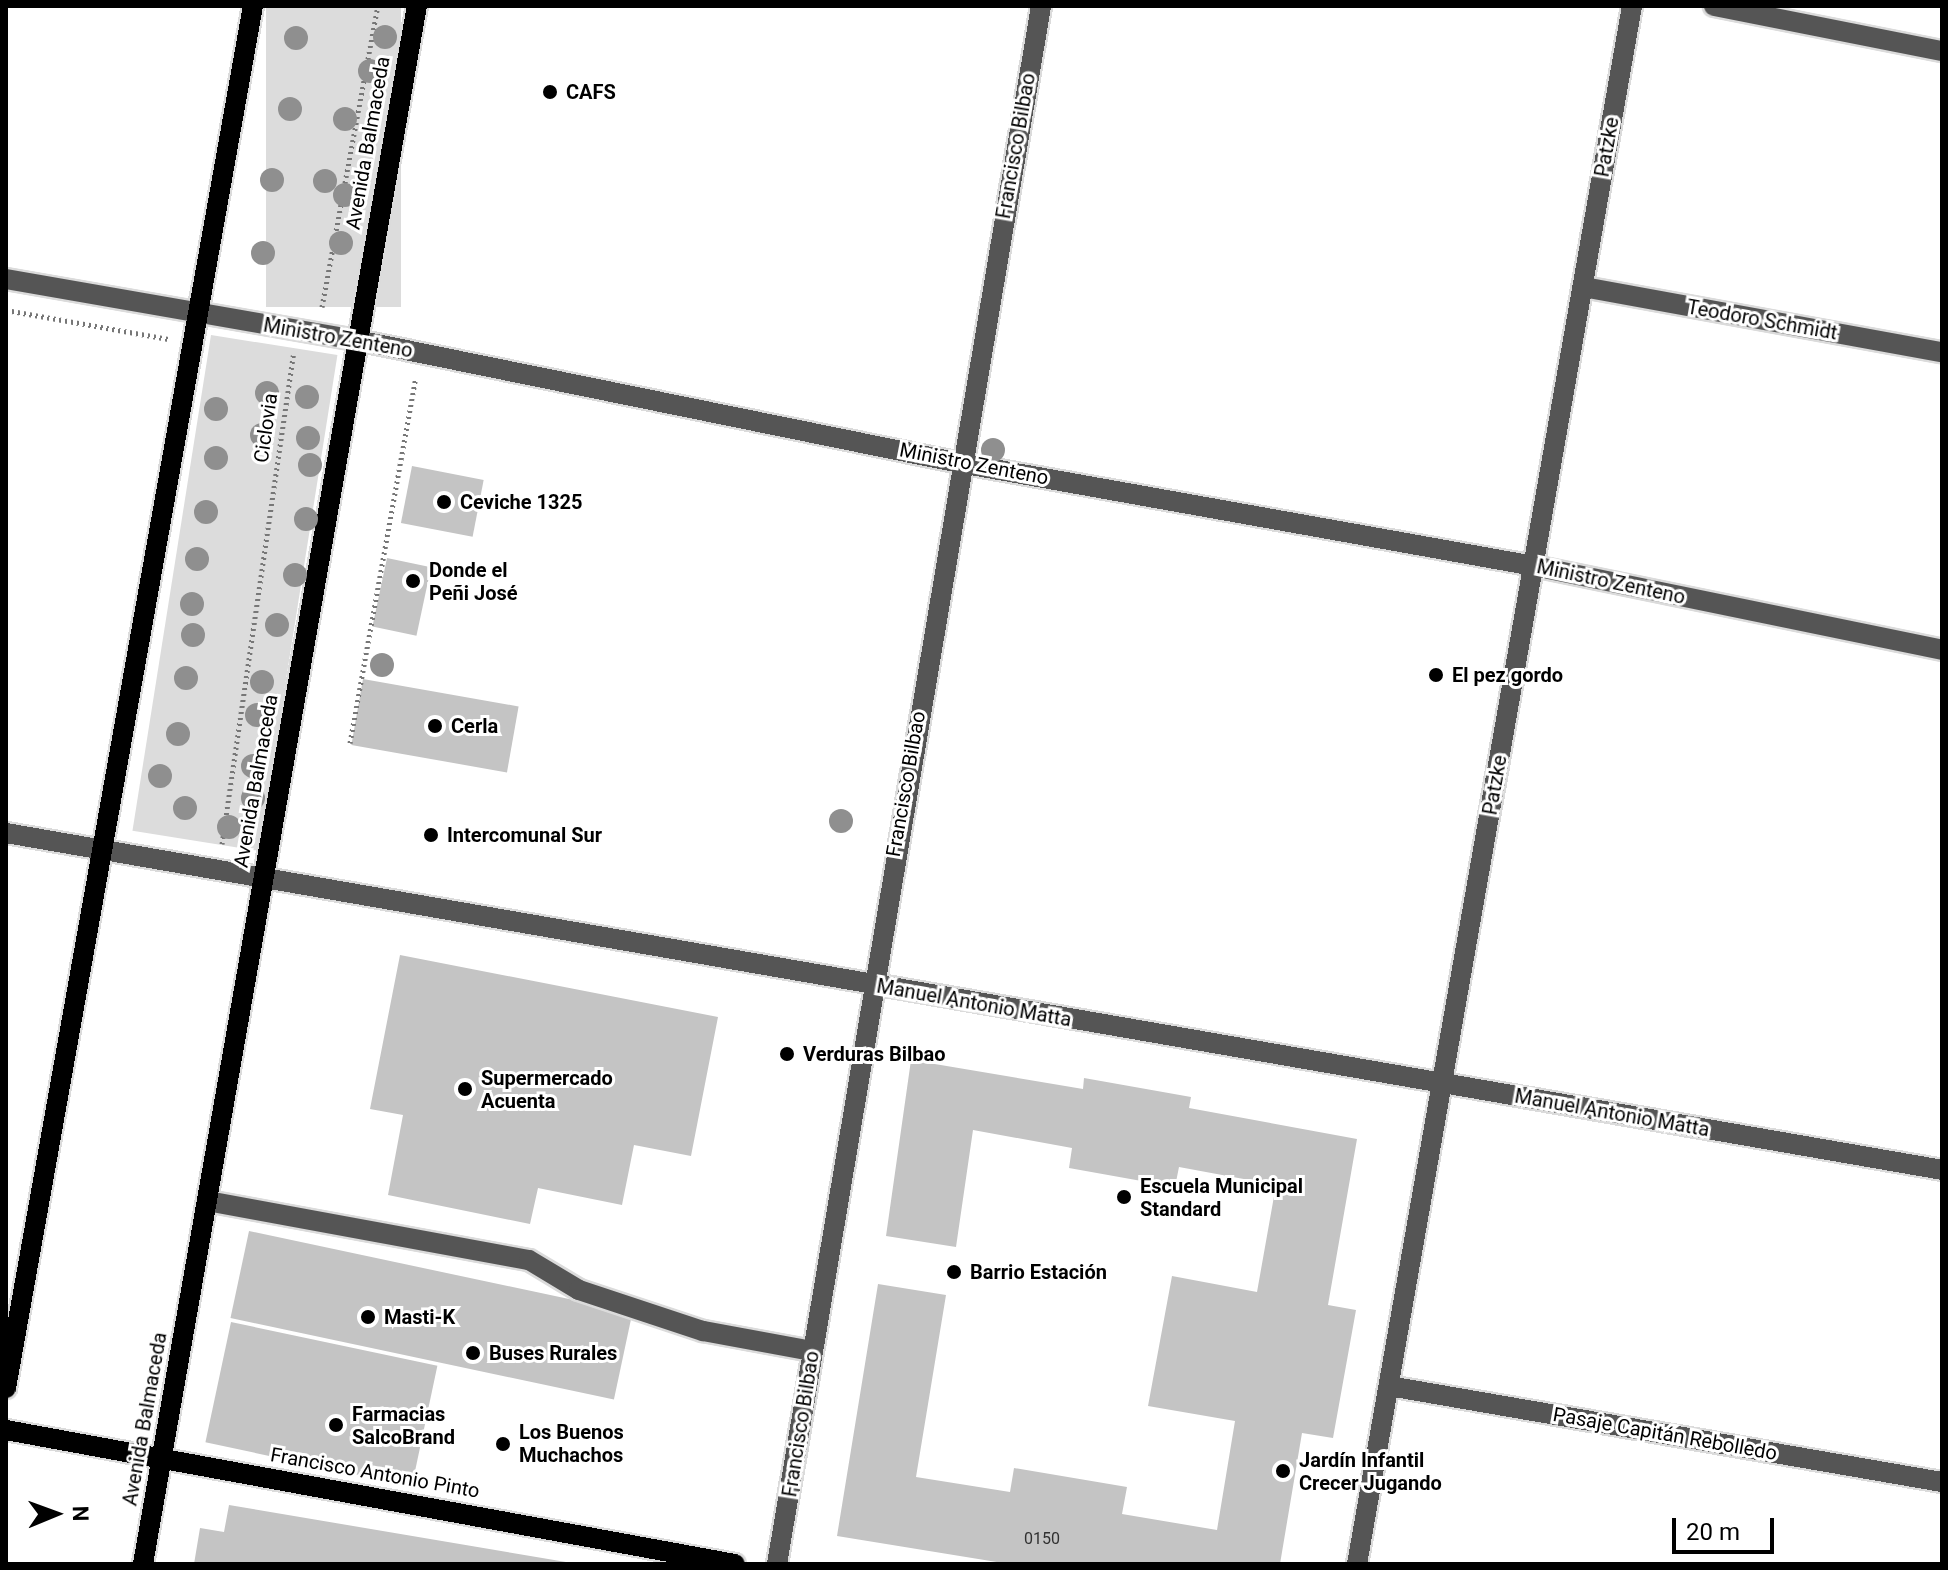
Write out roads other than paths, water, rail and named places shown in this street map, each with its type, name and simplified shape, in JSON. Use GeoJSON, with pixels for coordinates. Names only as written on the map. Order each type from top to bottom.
{"type":"FeatureCollection","features":[{"type":"Feature","properties":{"kind":"main road"},"geometry":{"type":"LineString","coordinates":[[6,1388],[253,6]]}},
{"type":"Feature","properties":{"kind":"main road","name":"Avenida Balmaceda"},"geometry":{"type":"LineString","coordinates":[[143,1564],[417,6]]}},
{"type":"Feature","properties":{"kind":"main road","name":"Francisco Antonio Pinto"},"geometry":{"type":"LineString","coordinates":[[6,1430],[735,1564]]}},
{"type":"Feature","properties":{"kind":"street","name":"Francisco Bilbao"},"geometry":{"type":"LineString","coordinates":[[777,1564],[960,463],[1041,6]]}},
{"type":"Feature","properties":{"kind":"street","name":"Patzke"},"geometry":{"type":"LineString","coordinates":[[1357,1564],[1632,6]]}},
{"type":"Feature","properties":{"kind":"street"},"geometry":{"type":"LineString","coordinates":[[1714,6],[1942,51]]}},
{"type":"Feature","properties":{"kind":"street","name":"Ministro Zenteno"},"geometry":{"type":"LineString","coordinates":[[6,279],[198,315],[357,340],[960,463],[1534,566],[1942,650]]}},
{"type":"Feature","properties":{"kind":"street","name":"Teodoro Schmidt"},"geometry":{"type":"LineString","coordinates":[[1583,287],[1942,352]]}},
{"type":"Feature","properties":{"kind":"street","name":"Manuel Antonio Matta"},"geometry":{"type":"LineString","coordinates":[[6,833],[1942,1170]]}},
{"type":"Feature","properties":{"kind":"street"},"geometry":{"type":"LineString","coordinates":[[207,1201],[529,1260],[579,1290],[703,1331],[812,1351]]}},
{"type":"Feature","properties":{"kind":"street","name":"Pasaje Capitán Rebolledo"},"geometry":{"type":"LineString","coordinates":[[1389,1386],[1942,1482]]}},
{"type":"Feature","properties":{"kind":"place","name":"CAFS"},"geometry":{"type":"Point","coordinates":[550,92]}},
{"type":"Feature","properties":{"kind":"place","name":"Ceviche 1325"},"geometry":{"type":"Point","coordinates":[444,502]}},
{"type":"Feature","properties":{"kind":"place","name":"Donde el Peñi José"},"geometry":{"type":"Point","coordinates":[413,581]}},
{"type":"Feature","properties":{"kind":"place","name":"El pez gordo"},"geometry":{"type":"Point","coordinates":[1436,675]}},
{"type":"Feature","properties":{"kind":"place","name":"Cerla"},"geometry":{"type":"Point","coordinates":[435,726]}},
{"type":"Feature","properties":{"kind":"place","name":"Intercomunal Sur"},"geometry":{"type":"Point","coordinates":[431,835]}},
{"type":"Feature","properties":{"kind":"place","name":"Verduras Bilbao"},"geometry":{"type":"Point","coordinates":[787,1054]}},
{"type":"Feature","properties":{"kind":"place","name":"Supermercado Acuenta"},"geometry":{"type":"Point","coordinates":[465,1089]}},
{"type":"Feature","properties":{"kind":"place","name":"Escuela Municipal Standard"},"geometry":{"type":"Point","coordinates":[1124,1197]}},
{"type":"Feature","properties":{"kind":"place","name":"Barrio Estación"},"geometry":{"type":"Point","coordinates":[954,1272]}},
{"type":"Feature","properties":{"kind":"place","name":"Masti-K"},"geometry":{"type":"Point","coordinates":[368,1317]}},
{"type":"Feature","properties":{"kind":"place","name":"Buses Rurales"},"geometry":{"type":"Point","coordinates":[473,1353]}},
{"type":"Feature","properties":{"kind":"place","name":"Farmacias SalcoBrand"},"geometry":{"type":"Point","coordinates":[336,1425]}},
{"type":"Feature","properties":{"kind":"place","name":"Los Buenos Muchachos"},"geometry":{"type":"Point","coordinates":[503,1444]}},
{"type":"Feature","properties":{"kind":"place","name":"Jardín Infantil Crecer Jugando"},"geometry":{"type":"Point","coordinates":[1283,1471]}}]}
